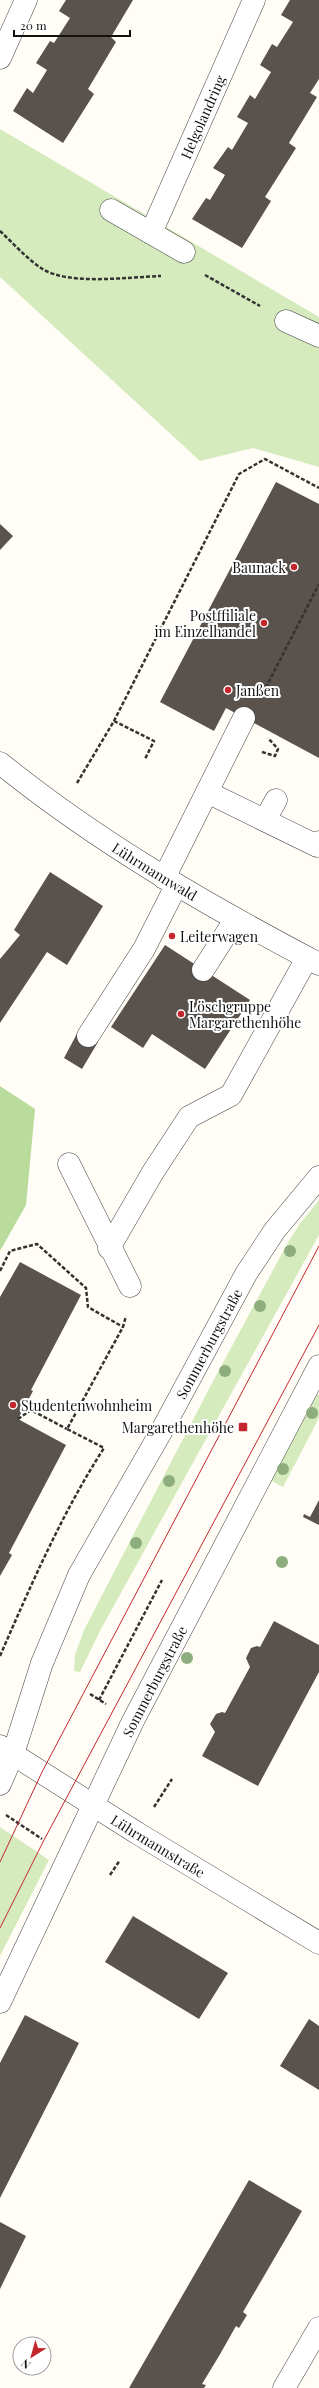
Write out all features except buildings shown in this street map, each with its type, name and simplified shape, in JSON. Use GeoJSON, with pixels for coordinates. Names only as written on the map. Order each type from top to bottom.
{"type":"FeatureCollection","features":[{"type":"Feature","properties":{"kind":"street"},"geometry":{"type":"LineString","coordinates":[[0,58],[26,0]]}},
{"type":"Feature","properties":{"kind":"street","name":"Helgolandring"},"geometry":{"type":"LineString","coordinates":[[151,233],[254,0]]}},
{"type":"Feature","properties":{"kind":"street"},"geometry":{"type":"LineString","coordinates":[[111,210],[184,252]]}},
{"type":"Feature","properties":{"kind":"street"},"geometry":{"type":"LineString","coordinates":[[286,321],[319,336]]}},
{"type":"Feature","properties":{"kind":"street"},"geometry":{"type":"LineString","coordinates":[[88,1036],[144,949],[207,792],[244,718]]}},
{"type":"Feature","properties":{"kind":"street","name":"Lührmannwald"},"geometry":{"type":"LineString","coordinates":[[0,763],[108,843],[170,882],[235,920],[313,961]]}},
{"type":"Feature","properties":{"kind":"street"},"geometry":{"type":"LineString","coordinates":[[207,792],[317,846],[319,842]]}},
{"type":"Feature","properties":{"kind":"street"},"geometry":{"type":"LineString","coordinates":[[265,820],[276,800]]}},
{"type":"Feature","properties":{"kind":"street"},"geometry":{"type":"LineString","coordinates":[[203,970],[235,920]]}},
{"type":"Feature","properties":{"kind":"street"},"geometry":{"type":"LineString","coordinates":[[109,1248],[152,1172],[190,1117],[231,1095],[313,961]]}},
{"type":"Feature","properties":{"kind":"street"},"geometry":{"type":"LineString","coordinates":[[69,1164],[109,1248],[130,1286]]}},
{"type":"Feature","properties":{"kind":"street","name":"Sommerburgstraße"},"geometry":{"type":"LineString","coordinates":[[0,1784],[7,1750],[79,1575],[161,1432],[246,1274],[275,1230],[319,1177]]}},
{"type":"Feature","properties":{"kind":"street","name":"Sommerburgstraße"},"geometry":{"type":"LineString","coordinates":[[0,2002],[70,1855],[92,1804],[133,1721],[319,1366]]}},
{"type":"Feature","properties":{"kind":"street","name":"Lührmannstraße"},"geometry":{"type":"LineString","coordinates":[[7,1750],[92,1804],[319,1943]]}},
{"type":"Feature","properties":{"kind":"street"},"geometry":{"type":"LineString","coordinates":[[284,2388],[319,2328]]}},
{"type":"Feature","properties":{"kind":"path"},"geometry":{"type":"LineString","coordinates":[[0,231],[40,268],[58,277],[73,279],[164,276]]}},
{"type":"Feature","properties":{"kind":"path"},"geometry":{"type":"LineString","coordinates":[[199,272],[286,321]]}},
{"type":"Feature","properties":{"kind":"path"},"geometry":{"type":"LineString","coordinates":[[61,809],[114,720],[239,474],[265,460],[319,488]]}},
{"type":"Feature","properties":{"kind":"path"},"geometry":{"type":"LineString","coordinates":[[261,695],[319,584]]}},
{"type":"Feature","properties":{"kind":"path"},"geometry":{"type":"LineString","coordinates":[[114,720],[154,741],[145,759]]}},
{"type":"Feature","properties":{"kind":"path"},"geometry":{"type":"LineString","coordinates":[[275,756],[278,749]]}},
{"type":"Feature","properties":{"kind":"path"},"geometry":{"type":"LineString","coordinates":[[0,1271],[10,1251],[37,1244],[86,1288],[88,1307],[123,1327]]}},
{"type":"Feature","properties":{"kind":"path"},"geometry":{"type":"LineString","coordinates":[[67,1429],[123,1327],[128,1309],[130,1286]]}},
{"type":"Feature","properties":{"kind":"path"},"geometry":{"type":"LineString","coordinates":[[0,1656],[35,1576],[86,1476],[104,1448],[30,1410],[18,1419]]}},
{"type":"Feature","properties":{"kind":"path"},"geometry":{"type":"LineString","coordinates":[[99,1700],[162,1580]]}},
{"type":"Feature","properties":{"kind":"path"},"geometry":{"type":"LineString","coordinates":[[90,1694],[108,1706]]}},
{"type":"Feature","properties":{"kind":"path"},"geometry":{"type":"LineString","coordinates":[[0,1811],[70,1855]]}},
{"type":"Feature","properties":{"kind":"green space"},"geometry":{"type":"Polygon","coordinates":[[[0,129],[319,317],[319,467],[253,448],[200,461],[0,277],[0,129]]]}},
{"type":"Feature","properties":{"kind":"green space"},"geometry":{"type":"Polygon","coordinates":[[[0,1086],[35,1109],[26,1205],[0,1251],[0,1086]]]}},
{"type":"Feature","properties":{"kind":"green space"},"geometry":{"type":"Polygon","coordinates":[[[319,1200],[319,1235],[101,1629],[80,1672],[74,1671],[75,1655],[84,1630],[211,1385],[286,1246],[299,1225],[319,1200]]]}},
{"type":"Feature","properties":{"kind":"green space"},"geometry":{"type":"Polygon","coordinates":[[[316,1393],[319,1395],[319,1418],[283,1487],[270,1480],[316,1393]]]}},
{"type":"Feature","properties":{"kind":"green space"},"geometry":{"type":"Polygon","coordinates":[[[0,1827],[49,1860],[0,1956],[0,1827]]]}},
{"type":"Feature","properties":{"kind":"tram line"},"geometry":{"type":"LineString","coordinates":[[0,1862],[42,1772],[319,1246]]}},
{"type":"Feature","properties":{"kind":"tram line"},"geometry":{"type":"LineString","coordinates":[[0,1928],[44,1840],[319,1325]]}},
{"type":"Feature","properties":{"kind":"place","name":"Baunack"},"geometry":{"type":"Point","coordinates":[294,567]}},
{"type":"Feature","properties":{"kind":"place","name":"Postffiliale im Einzelhandel"},"geometry":{"type":"Point","coordinates":[264,623]}},
{"type":"Feature","properties":{"kind":"place","name":"Janßen"},"geometry":{"type":"Point","coordinates":[228,690]}},
{"type":"Feature","properties":{"kind":"place","name":"Leiterwagen"},"geometry":{"type":"Point","coordinates":[172,936]}},
{"type":"Feature","properties":{"kind":"place","name":"Löschgruppe Margarethenhöhe"},"geometry":{"type":"Point","coordinates":[181,1014]}},
{"type":"Feature","properties":{"kind":"place","name":"Studentenwohnheim"},"geometry":{"type":"Point","coordinates":[13,1405]}},
{"type":"Feature","properties":{"kind":"place","name":"Margarethenhöhe"},"geometry":{"type":"Point","coordinates":[243,1427]}}]}
